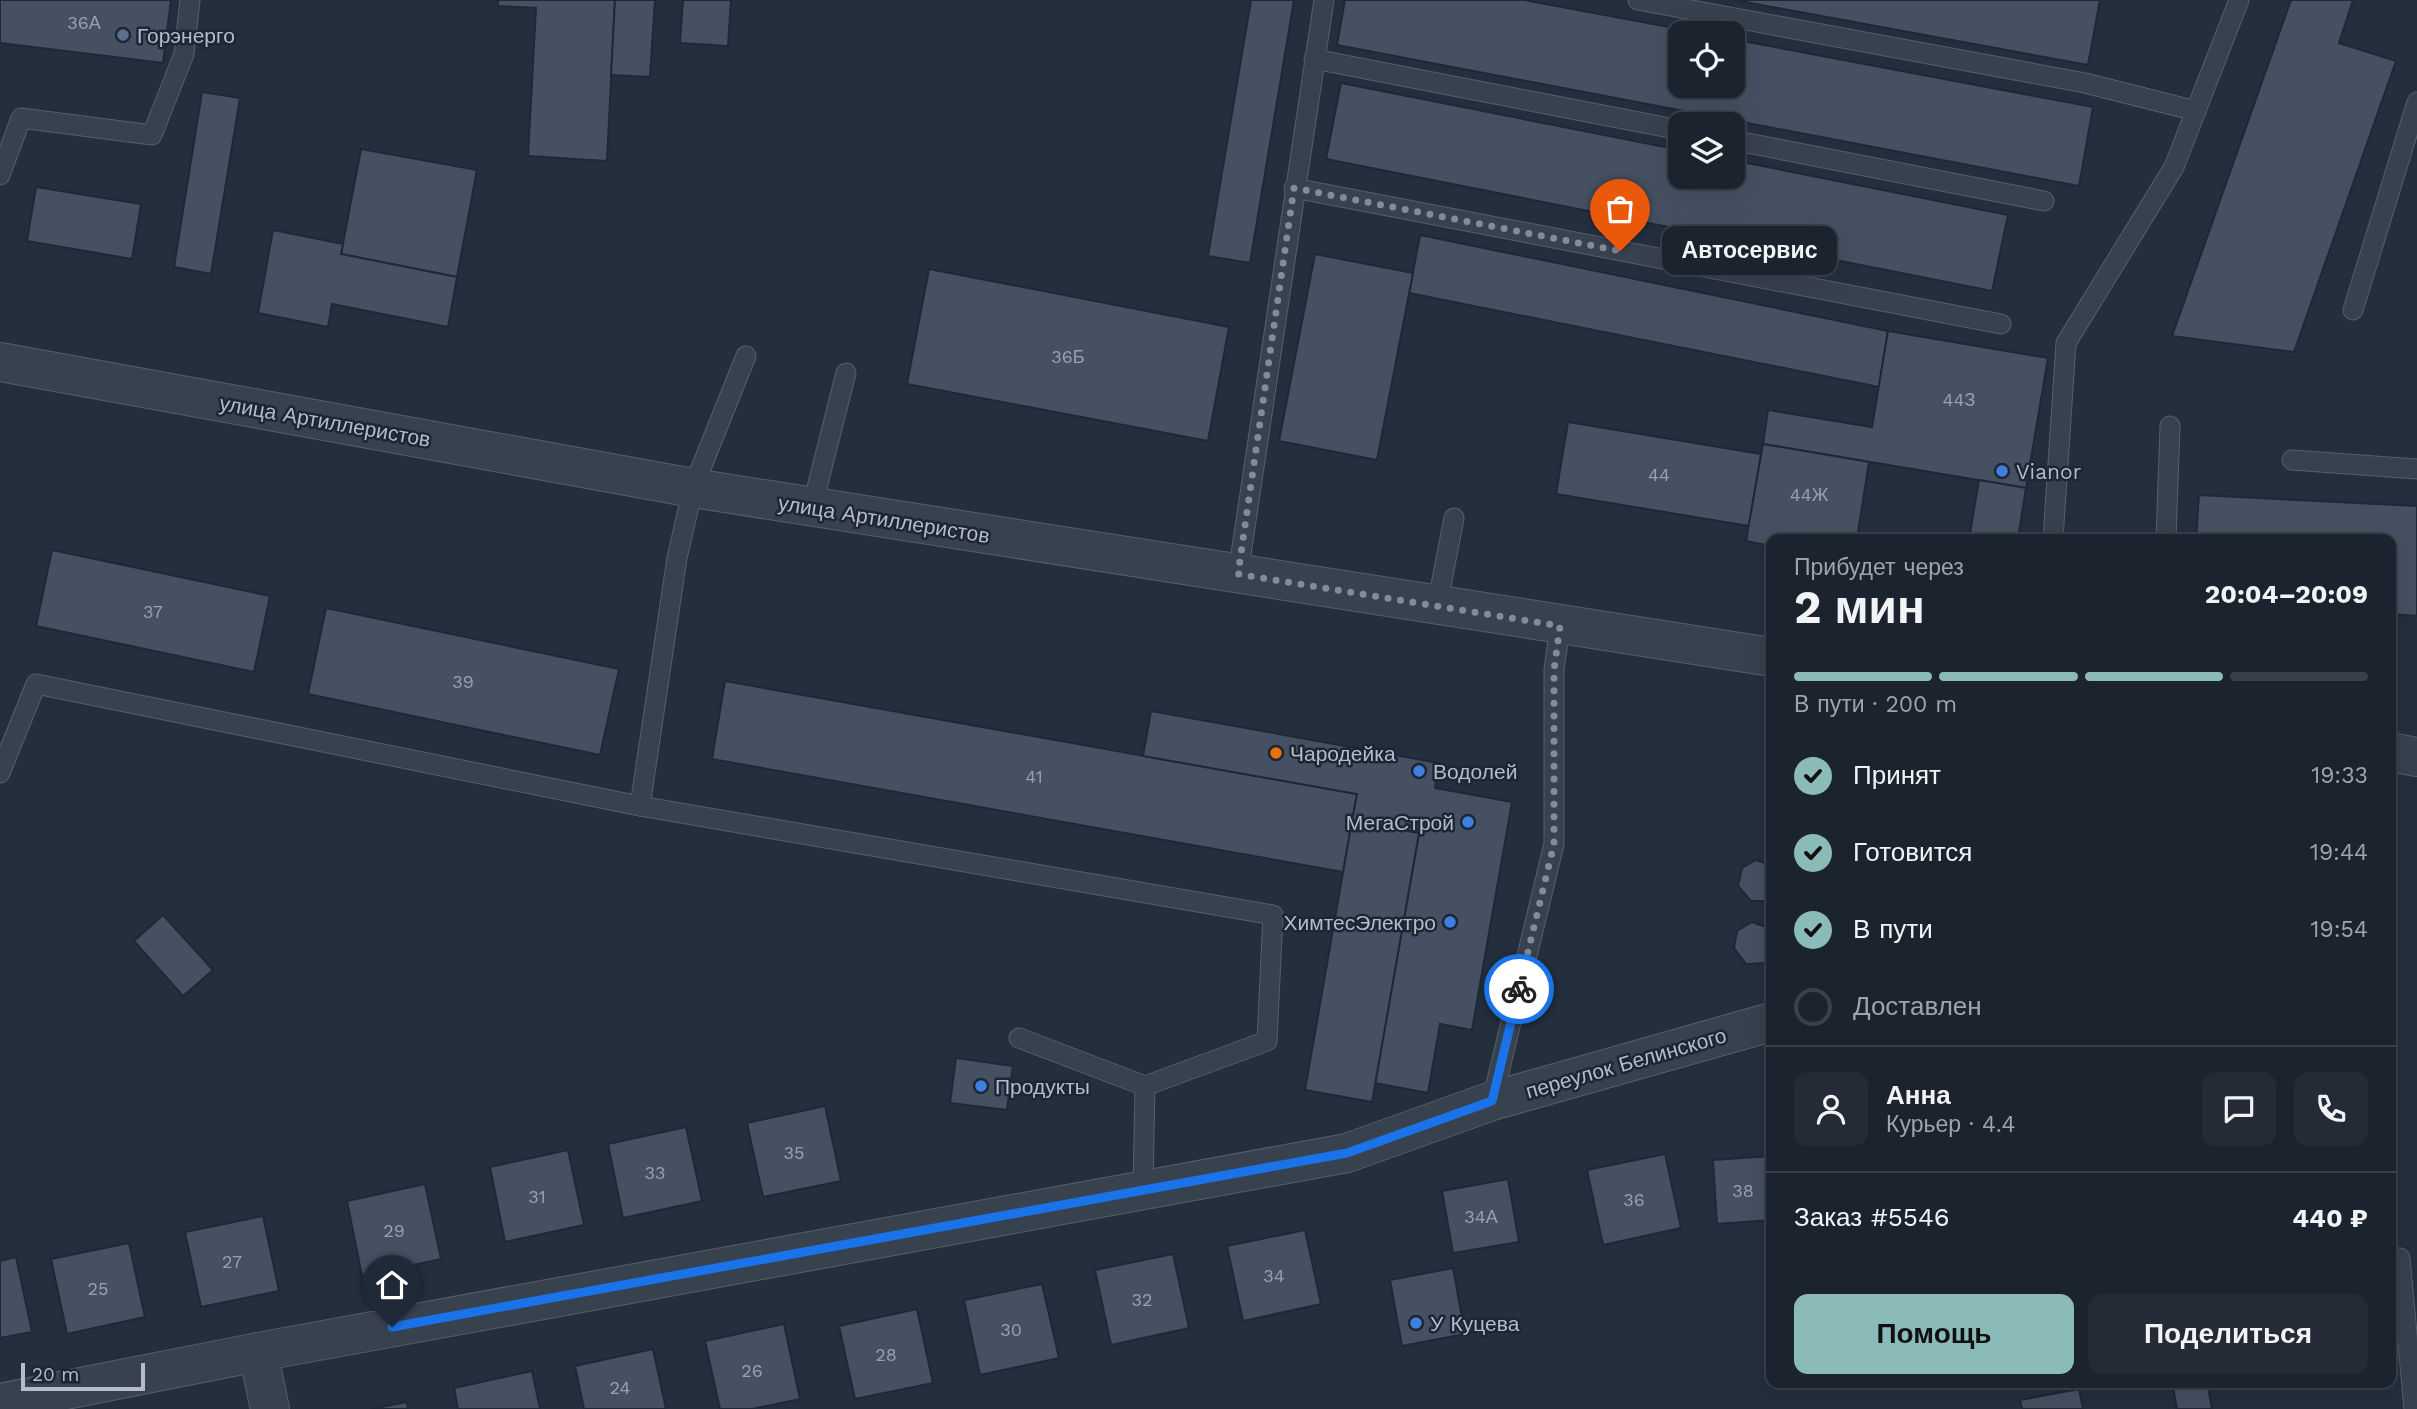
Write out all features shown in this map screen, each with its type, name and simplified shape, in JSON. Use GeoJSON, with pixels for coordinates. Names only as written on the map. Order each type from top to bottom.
{"type":"FeatureCollection","features":[{"type":"Feature","properties":{"kind":"street","name":"улица Артиллеристов"},"geometry":{"type":"LineString","coordinates":[[0,362],[693,488],[1766,656]]}},
{"type":"Feature","properties":{"kind":"street"},"geometry":{"type":"LineString","coordinates":[[2396,753],[2417,757]]}},
{"type":"Feature","properties":{"kind":"street","name":"переулок Белинского"},"geometry":{"type":"LineString","coordinates":[[0,1403],[258,1352],[1347,1153],[1492,1101],[1766,1022]]}},
{"type":"Feature","properties":{"kind":"street"},"geometry":{"type":"LineString","coordinates":[[258,1352],[270,1409]]}},
{"type":"Feature","properties":{"kind":"lane"},"geometry":{"type":"LineString","coordinates":[[0,175],[21,118],[152,135],[184,54],[190,0]]}},
{"type":"Feature","properties":{"kind":"lane"},"geometry":{"type":"LineString","coordinates":[[1238,574],[1324,0]]}},
{"type":"Feature","properties":{"kind":"lane"},"geometry":{"type":"LineString","coordinates":[[1638,0],[2085,83],[2196,111]]}},
{"type":"Feature","properties":{"kind":"lane"},"geometry":{"type":"LineString","coordinates":[[2053,534],[2066,343],[2174,167],[2239,0]]}},
{"type":"Feature","properties":{"kind":"lane"},"geometry":{"type":"LineString","coordinates":[[1314,59],[1668,128]]}},
{"type":"Feature","properties":{"kind":"lane"},"geometry":{"type":"LineString","coordinates":[[2353,310],[2417,102]]}},
{"type":"Feature","properties":{"kind":"lane"},"geometry":{"type":"LineString","coordinates":[[1745,143],[2043,201]]}},
{"type":"Feature","properties":{"kind":"lane"},"geometry":{"type":"LineString","coordinates":[[1294,188],[2001,324]]}},
{"type":"Feature","properties":{"kind":"lane"},"geometry":{"type":"LineString","coordinates":[[640,806],[677,558],[693,488],[746,356]]}},
{"type":"Feature","properties":{"kind":"lane"},"geometry":{"type":"LineString","coordinates":[[812,507],[846,373]]}},
{"type":"Feature","properties":{"kind":"lane"},"geometry":{"type":"LineString","coordinates":[[2166,534],[2170,426]]}},
{"type":"Feature","properties":{"kind":"lane"},"geometry":{"type":"LineString","coordinates":[[2292,460],[2417,469]]}},
{"type":"Feature","properties":{"kind":"lane"},"geometry":{"type":"LineString","coordinates":[[1437,606],[1454,518]]}},
{"type":"Feature","properties":{"kind":"lane"},"geometry":{"type":"LineString","coordinates":[[1492,1101],[1554,844],[1554,670],[1560,626]]}},
{"type":"Feature","properties":{"kind":"lane"},"geometry":{"type":"LineString","coordinates":[[0,773],[36,684],[640,806],[1273,915],[1267,1041],[1145,1087],[1019,1038]]}},
{"type":"Feature","properties":{"kind":"lane"},"geometry":{"type":"LineString","coordinates":[[1143,1189],[1145,1087]]}},
{"type":"Feature","properties":{"kind":"lane"},"geometry":{"type":"LineString","coordinates":[[2400,1258],[2414,1409]]}},
{"type":"Feature","properties":{"kind":"building"},"geometry":{"type":"Polygon","coordinates":[[[0,0],[171,0],[163,63],[0,43],[0,0]]]}},
{"type":"Feature","properties":{"kind":"building"},"geometry":{"type":"Polygon","coordinates":[[[498,0],[615,0],[607,161],[528,156],[536,8],[498,6],[498,0]]]}},
{"type":"Feature","properties":{"kind":"building"},"geometry":{"type":"Polygon","coordinates":[[[615,0],[655,0],[650,77],[611,75],[615,0]]]}},
{"type":"Feature","properties":{"kind":"building"},"geometry":{"type":"Polygon","coordinates":[[[683,0],[731,0],[728,46],[680,43],[683,0]]]}},
{"type":"Feature","properties":{"kind":"building"},"geometry":{"type":"Polygon","coordinates":[[[1251,0],[1294,0],[1250,263],[1208,256],[1251,0]]]}},
{"type":"Feature","properties":{"kind":"building"},"geometry":{"type":"Polygon","coordinates":[[[1345,0],[1524,0],[1668,27],[1668,98],[1745,98],[1745,41],[2093,107],[2079,186],[1745,123],[1745,112],[1690,112],[1337,45],[1345,0]]]}},
{"type":"Feature","properties":{"kind":"building"},"geometry":{"type":"Polygon","coordinates":[[[1734,0],[2100,0],[2088,65],[1734,0]]]}},
{"type":"Feature","properties":{"kind":"building"},"geometry":{"type":"Polygon","coordinates":[[[2291,0],[2353,0],[2339,43],[2396,61],[2294,352],[2172,336],[2291,0]]]}},
{"type":"Feature","properties":{"kind":"building"},"geometry":{"type":"Polygon","coordinates":[[[1341,83],[1668,148],[1668,189],[1745,189],[1745,163],[2008,215],[1992,291],[1326,159],[1341,83]]]}},
{"type":"Feature","properties":{"kind":"building"},"geometry":{"type":"Polygon","coordinates":[[[202,92],[240,98],[211,274],[174,267],[202,92]]]}},
{"type":"Feature","properties":{"kind":"building"},"geometry":{"type":"Polygon","coordinates":[[[361,149],[477,170],[457,277],[341,254],[361,149]]]}},
{"type":"Feature","properties":{"kind":"building"},"geometry":{"type":"Polygon","coordinates":[[[36,187],[141,204],[132,259],[27,241],[36,187]]]}},
{"type":"Feature","properties":{"kind":"building"},"geometry":{"type":"Polygon","coordinates":[[[273,230],[343,244],[341,254],[457,277],[448,327],[332,304],[328,327],[258,313],[273,230]]]}},
{"type":"Feature","properties":{"kind":"building"},"geometry":{"type":"Polygon","coordinates":[[[1420,235],[1888,331],[1879,387],[1409,293],[1420,235]]]}},
{"type":"Feature","properties":{"kind":"building"},"geometry":{"type":"Polygon","coordinates":[[[1315,254],[1413,273],[1377,460],[1279,441],[1315,254]]]}},
{"type":"Feature","properties":{"kind":"building"},"geometry":{"type":"Polygon","coordinates":[[[929,269],[1229,327],[1208,441],[907,384],[929,269]]]}},
{"type":"Feature","properties":{"kind":"building"},"geometry":{"type":"Polygon","coordinates":[[[1888,331],[2048,358],[2026,488],[1763,444],[1768,410],[1872,427],[1888,331]]]}},
{"type":"Feature","properties":{"kind":"building"},"geometry":{"type":"Polygon","coordinates":[[[1568,422],[1761,454],[1749,526],[1556,494],[1568,422]]]}},
{"type":"Feature","properties":{"kind":"building"},"geometry":{"type":"Polygon","coordinates":[[[1763,444],[1869,462],[1858,534],[1766,534],[1766,545],[1746,541],[1763,444]]]}},
{"type":"Feature","properties":{"kind":"building"},"geometry":{"type":"Polygon","coordinates":[[[1979,480],[2026,488],[2019,534],[1970,534],[1979,480]]]}},
{"type":"Feature","properties":{"kind":"building"},"geometry":{"type":"Polygon","coordinates":[[[2199,495],[2417,506],[2417,616],[2396,614],[2396,534],[2196,534],[2199,495]]]}},
{"type":"Feature","properties":{"kind":"building"},"geometry":{"type":"Polygon","coordinates":[[[52,550],[270,596],[254,672],[36,626],[52,550]]]}},
{"type":"Feature","properties":{"kind":"building"},"geometry":{"type":"Polygon","coordinates":[[[326,608],[619,669],[600,755],[308,694],[326,608]]]}},
{"type":"Feature","properties":{"kind":"building"},"geometry":{"type":"Polygon","coordinates":[[[725,681],[1357,794],[1343,872],[712,759],[725,681]]]}},
{"type":"Feature","properties":{"kind":"building"},"geometry":{"type":"Polygon","coordinates":[[[1151,711],[1439,763],[1435,788],[1512,802],[1472,1030],[1440,1024],[1428,1093],[1375,1083],[1419,833],[1352,821],[1357,794],[1143,756],[1151,711]]]}},
{"type":"Feature","properties":{"kind":"building"},"geometry":{"type":"Polygon","coordinates":[[[1352,821],[1419,833],[1372,1102],[1305,1090],[1352,821]]]}},
{"type":"Feature","properties":{"kind":"building"},"geometry":{"type":"Polygon","coordinates":[[[1756,860],[1766,863],[1766,901],[1751,901],[1738,886],[1742,868],[1756,860]]]}},
{"type":"Feature","properties":{"kind":"building"},"geometry":{"type":"Polygon","coordinates":[[[163,915],[213,970],[183,996],[134,941],[163,915]]]}},
{"type":"Feature","properties":{"kind":"building"},"geometry":{"type":"Polygon","coordinates":[[[1752,922],[1766,927],[1766,963],[1746,964],[1734,948],[1737,931],[1752,922]]]}},
{"type":"Feature","properties":{"kind":"building"},"geometry":{"type":"Polygon","coordinates":[[[956,1058],[1013,1066],[1007,1110],[950,1103],[956,1058]]]}},
{"type":"Feature","properties":{"kind":"building"},"geometry":{"type":"Polygon","coordinates":[[[825,1106],[841,1181],[763,1197],[747,1123],[825,1106]]]}},
{"type":"Feature","properties":{"kind":"building"},"geometry":{"type":"Polygon","coordinates":[[[686,1127],[702,1201],[623,1218],[608,1144],[686,1127]]]}},
{"type":"Feature","properties":{"kind":"building"},"geometry":{"type":"Polygon","coordinates":[[[568,1150],[584,1225],[505,1242],[490,1167],[568,1150]]]}},
{"type":"Feature","properties":{"kind":"building"},"geometry":{"type":"Polygon","coordinates":[[[1665,1154],[1681,1228],[1603,1245],[1587,1170],[1665,1154]]]}},
{"type":"Feature","properties":{"kind":"building"},"geometry":{"type":"Polygon","coordinates":[[[1766,1156],[1766,1220],[1717,1224],[1713,1160],[1766,1156]]]}},
{"type":"Feature","properties":{"kind":"building"},"geometry":{"type":"Polygon","coordinates":[[[1508,1179],[1519,1242],[1453,1253],[1442,1191],[1508,1179]]]}},
{"type":"Feature","properties":{"kind":"building"},"geometry":{"type":"Polygon","coordinates":[[[425,1184],[441,1259],[362,1276],[347,1201],[425,1184]]]}},
{"type":"Feature","properties":{"kind":"building"},"geometry":{"type":"Polygon","coordinates":[[[263,1216],[279,1291],[201,1307],[185,1232],[263,1216]]]}},
{"type":"Feature","properties":{"kind":"building"},"geometry":{"type":"Polygon","coordinates":[[[1305,1230],[1321,1304],[1243,1321],[1227,1246],[1305,1230]]]}},
{"type":"Feature","properties":{"kind":"building"},"geometry":{"type":"Polygon","coordinates":[[[129,1243],[145,1317],[67,1334],[51,1259],[129,1243]]]}},
{"type":"Feature","properties":{"kind":"building"},"geometry":{"type":"Polygon","coordinates":[[[1173,1254],[1189,1328],[1111,1345],[1095,1270],[1173,1254]]]}},
{"type":"Feature","properties":{"kind":"building"},"geometry":{"type":"Polygon","coordinates":[[[16,1257],[32,1332],[0,1338],[0,1261],[16,1257]]]}},
{"type":"Feature","properties":{"kind":"building"},"geometry":{"type":"Polygon","coordinates":[[[1453,1268],[1465,1334],[1402,1346],[1390,1280],[1453,1268]]]}},
{"type":"Feature","properties":{"kind":"building"},"geometry":{"type":"Polygon","coordinates":[[[1042,1284],[1059,1358],[980,1375],[964,1300],[1042,1284]]]}},
{"type":"Feature","properties":{"kind":"building"},"geometry":{"type":"Polygon","coordinates":[[[917,1309],[933,1383],[855,1399],[839,1326],[917,1309]]]}},
{"type":"Feature","properties":{"kind":"building"},"geometry":{"type":"Polygon","coordinates":[[[784,1324],[800,1399],[752,1409],[720,1409],[705,1341],[784,1324]]]}},
{"type":"Feature","properties":{"kind":"building"},"geometry":{"type":"Polygon","coordinates":[[[653,1349],[666,1409],[584,1409],[575,1366],[653,1349]]]}},
{"type":"Feature","properties":{"kind":"building"},"geometry":{"type":"Polygon","coordinates":[[[532,1371],[540,1409],[458,1409],[454,1388],[532,1371]]]}},
{"type":"Feature","properties":{"kind":"building"},"geometry":{"type":"Polygon","coordinates":[[[2173,1388],[2208,1388],[2212,1409],[2177,1409],[2173,1388]]]}},
{"type":"Feature","properties":{"kind":"building"},"geometry":{"type":"Polygon","coordinates":[[[2079,1389],[2083,1409],[2022,1409],[2020,1400],[2079,1389]]]}},
{"type":"Feature","properties":{"kind":"building"},"geometry":{"type":"Polygon","coordinates":[[[407,1402],[408,1409],[371,1409],[407,1402]]]}},
{"type":"Feature","properties":{"kind":"way so far"},"geometry":{"type":"LineString","coordinates":[[1519,989],[1554,844],[1554,670],[1560,626],[1238,574],[1247,498],[1294,188],[1620,251]]}},
{"type":"Feature","properties":{"kind":"place","name":"Горэнерго"},"geometry":{"type":"Point","coordinates":[123,35]}},
{"type":"Feature","properties":{"kind":"place","name":"Автосервис"},"geometry":{"type":"Point","coordinates":[1620,251]}},
{"type":"Feature","properties":{"kind":"place","name":"Vianor"},"geometry":{"type":"Point","coordinates":[2002,471]}},
{"type":"Feature","properties":{"kind":"place","name":"Чародейка"},"geometry":{"type":"Point","coordinates":[1276,753]}},
{"type":"Feature","properties":{"kind":"place","name":"Водолей"},"geometry":{"type":"Point","coordinates":[1419,771]}},
{"type":"Feature","properties":{"kind":"place","name":"МегаСтрой"},"geometry":{"type":"Point","coordinates":[1468,822]}},
{"type":"Feature","properties":{"kind":"place","name":"ХимтесЭлектро"},"geometry":{"type":"Point","coordinates":[1450,922]}},
{"type":"Feature","properties":{"kind":"place","name":"Продукты"},"geometry":{"type":"Point","coordinates":[981,1086]}},
{"type":"Feature","properties":{"kind":"place","name":"У Куцева"},"geometry":{"type":"Point","coordinates":[1416,1323]}},
{"type":"Feature","properties":{"kind":"route"},"geometry":{"type":"LineString","coordinates":[[392,1327],[1347,1153],[1492,1101],[1519,989]]}}]}
